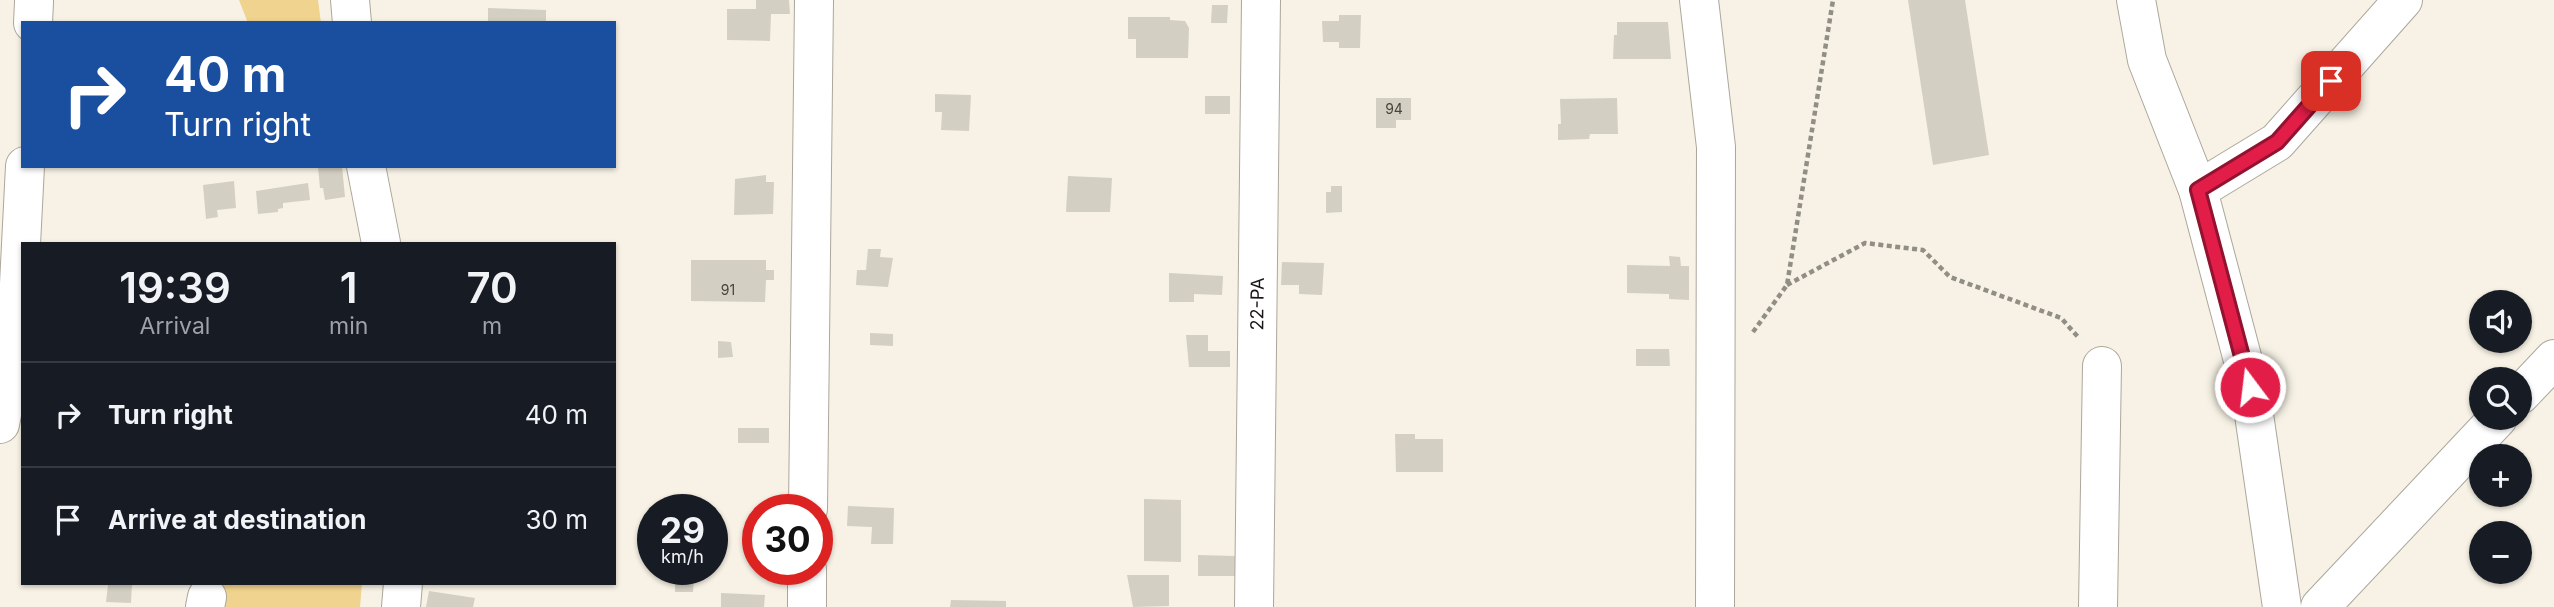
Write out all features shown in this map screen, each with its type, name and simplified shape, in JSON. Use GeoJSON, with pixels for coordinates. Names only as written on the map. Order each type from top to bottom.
{"type":"FeatureCollection","features":[{"type":"Feature","properties":{"kind":"street"},"geometry":{"type":"LineString","coordinates":[[351,0],[352,21]]}},
{"type":"Feature","properties":{"kind":"street"},"geometry":{"type":"LineString","coordinates":[[808,494],[814,0]]}},
{"type":"Feature","properties":{"kind":"street","name":"22-РА"},"geometry":{"type":"LineString","coordinates":[[1254,607],[1261,0]]}},
{"type":"Feature","properties":{"kind":"street"},"geometry":{"type":"LineString","coordinates":[[1699,0],[1716,147],[1715,607]]}},
{"type":"Feature","properties":{"kind":"street"},"geometry":{"type":"LineString","coordinates":[[2136,0],[2147,60],[2198,190],[2250,387],[2280,594]]}},
{"type":"Feature","properties":{"kind":"street"},"geometry":{"type":"LineString","coordinates":[[2198,190],[2277,142],[2403,0]]}},
{"type":"Feature","properties":{"kind":"street"},"geometry":{"type":"LineString","coordinates":[[0,424],[25,168]]}},
{"type":"Feature","properties":{"kind":"street"},"geometry":{"type":"LineString","coordinates":[[366,168],[381,242]]}},
{"type":"Feature","properties":{"kind":"street"},"geometry":{"type":"LineString","coordinates":[[2532,382],[2554,359]]}},
{"type":"Feature","properties":{"kind":"street"},"geometry":{"type":"LineString","coordinates":[[2098,607],[2102,366]]}},
{"type":"Feature","properties":{"kind":"street"},"geometry":{"type":"LineString","coordinates":[[2319,607],[2487,430]]}},
{"type":"Feature","properties":{"kind":"street"},"geometry":{"type":"LineString","coordinates":[[401,607],[403,585]]}},
{"type":"Feature","properties":{"kind":"street"},"geometry":{"type":"LineString","coordinates":[[807,585],[807,607]]}},
{"type":"Feature","properties":{"kind":"path"},"geometry":{"type":"LineString","coordinates":[[1787,285],[1833,0]]}},
{"type":"Feature","properties":{"kind":"path"},"geometry":{"type":"LineString","coordinates":[[1717,381],[1787,285],[1865,243],[1923,250],[1950,277],[2061,318],[2102,366]]}},
{"type":"Feature","properties":{"kind":"shaded area"},"geometry":{"type":"Polygon","coordinates":[[[239,0],[318,0],[321,21],[247,21],[239,0]]]}},
{"type":"Feature","properties":{"kind":"shaded area"},"geometry":{"type":"Polygon","coordinates":[[[222,585],[362,585],[360,607],[218,607],[222,585]]]}},
{"type":"Feature","properties":{"kind":"building"},"geometry":{"type":"Polygon","coordinates":[[[756,0],[789,0],[790,14],[771,14],[770,41],[727,40],[727,9],[756,9],[756,0]]]}},
{"type":"Feature","properties":{"kind":"building"},"geometry":{"type":"Polygon","coordinates":[[[1908,0],[1965,0],[1989,155],[1933,165],[1908,0]]]}},
{"type":"Feature","properties":{"kind":"building"},"geometry":{"type":"Polygon","coordinates":[[[1212,5],[1228,5],[1227,23],[1211,23],[1212,5]]]}},
{"type":"Feature","properties":{"kind":"building"},"geometry":{"type":"Polygon","coordinates":[[[488,8],[546,10],[546,21],[488,21],[488,8]]]}},
{"type":"Feature","properties":{"kind":"building"},"geometry":{"type":"Polygon","coordinates":[[[1339,15],[1361,15],[1360,48],[1339,48],[1339,42],[1323,42],[1322,21],[1339,21],[1339,15]]]}},
{"type":"Feature","properties":{"kind":"building"},"geometry":{"type":"Polygon","coordinates":[[[1128,17],[1170,17],[1170,20],[1185,21],[1189,28],[1188,58],[1136,58],[1136,39],[1128,39],[1128,17]]]}},
{"type":"Feature","properties":{"kind":"building"},"geometry":{"type":"Polygon","coordinates":[[[1617,22],[1668,22],[1671,59],[1613,59],[1617,22]]]}},
{"type":"Feature","properties":{"kind":"building"},"geometry":{"type":"Polygon","coordinates":[[[935,94],[971,95],[969,131],[941,130],[942,112],[935,112],[935,94]]]}},
{"type":"Feature","properties":{"kind":"building"},"geometry":{"type":"Polygon","coordinates":[[[1205,96],[1230,96],[1230,114],[1205,114],[1205,96]]]}},
{"type":"Feature","properties":{"kind":"building"},"geometry":{"type":"Polygon","coordinates":[[[1376,98],[1411,98],[1411,120],[1396,120],[1396,128],[1376,128],[1376,98]]]}},
{"type":"Feature","properties":{"kind":"building"},"geometry":{"type":"Polygon","coordinates":[[[1617,98],[1618,134],[1590,134],[1589,139],[1558,140],[1558,124],[1561,124],[1560,99],[1617,98]]]}},
{"type":"Feature","properties":{"kind":"building"},"geometry":{"type":"Polygon","coordinates":[[[318,168],[342,168],[345,197],[325,200],[323,188],[320,188],[318,168]]]}},
{"type":"Feature","properties":{"kind":"building"},"geometry":{"type":"Polygon","coordinates":[[[766,175],[766,182],[774,182],[773,214],[734,215],[735,179],[766,175]]]}},
{"type":"Feature","properties":{"kind":"building"},"geometry":{"type":"Polygon","coordinates":[[[1068,176],[1112,178],[1110,212],[1066,212],[1068,176]]]}},
{"type":"Feature","properties":{"kind":"building"},"geometry":{"type":"Polygon","coordinates":[[[234,181],[236,208],[217,210],[218,217],[206,219],[203,185],[234,181]]]}},
{"type":"Feature","properties":{"kind":"building"},"geometry":{"type":"Polygon","coordinates":[[[308,183],[310,200],[283,203],[283,208],[278,209],[278,212],[258,214],[256,191],[308,183]]]}},
{"type":"Feature","properties":{"kind":"building"},"geometry":{"type":"Polygon","coordinates":[[[1331,186],[1342,186],[1342,212],[1326,213],[1326,192],[1331,192],[1331,186]]]}},
{"type":"Feature","properties":{"kind":"building"},"geometry":{"type":"Polygon","coordinates":[[[868,249],[881,249],[880,257],[893,258],[888,287],[856,285],[857,270],[866,270],[868,249]]]}},
{"type":"Feature","properties":{"kind":"building"},"geometry":{"type":"Polygon","coordinates":[[[1669,256],[1680,257],[1681,266],[1689,266],[1689,300],[1669,299],[1669,294],[1627,293],[1627,265],[1670,266],[1669,256]]]}},
{"type":"Feature","properties":{"kind":"building"},"geometry":{"type":"Polygon","coordinates":[[[691,260],[766,260],[766,270],[774,270],[774,280],[766,280],[765,302],[691,301],[691,260]]]}},
{"type":"Feature","properties":{"kind":"building"},"geometry":{"type":"Polygon","coordinates":[[[1282,262],[1324,263],[1322,295],[1299,294],[1299,285],[1281,285],[1282,262]]]}},
{"type":"Feature","properties":{"kind":"building"},"geometry":{"type":"Polygon","coordinates":[[[1169,273],[1223,276],[1222,295],[1194,294],[1194,302],[1169,302],[1169,273]]]}},
{"type":"Feature","properties":{"kind":"building"},"geometry":{"type":"Polygon","coordinates":[[[870,333],[893,334],[893,346],[870,345],[870,333]]]}},
{"type":"Feature","properties":{"kind":"building"},"geometry":{"type":"Polygon","coordinates":[[[1186,335],[1208,335],[1208,351],[1230,351],[1230,367],[1189,367],[1186,335]]]}},
{"type":"Feature","properties":{"kind":"building"},"geometry":{"type":"Polygon","coordinates":[[[718,341],[731,342],[733,357],[718,358],[718,341]]]}},
{"type":"Feature","properties":{"kind":"building"},"geometry":{"type":"Polygon","coordinates":[[[1636,349],[1669,349],[1670,366],[1636,366],[1636,349]]]}},
{"type":"Feature","properties":{"kind":"building"},"geometry":{"type":"Polygon","coordinates":[[[738,428],[769,428],[769,443],[738,443],[738,428]]]}},
{"type":"Feature","properties":{"kind":"building"},"geometry":{"type":"Polygon","coordinates":[[[1395,434],[1415,434],[1415,439],[1443,439],[1443,472],[1396,472],[1395,434]]]}},
{"type":"Feature","properties":{"kind":"building"},"geometry":{"type":"Polygon","coordinates":[[[1144,499],[1181,500],[1181,562],[1144,561],[1144,499]]]}},
{"type":"Feature","properties":{"kind":"building"},"geometry":{"type":"Polygon","coordinates":[[[848,506],[894,508],[893,544],[871,544],[872,527],[847,526],[848,506]]]}},
{"type":"Feature","properties":{"kind":"building"},"geometry":{"type":"Polygon","coordinates":[[[1198,555],[1236,556],[1236,576],[1198,576],[1198,555]]]}},
{"type":"Feature","properties":{"kind":"building"},"geometry":{"type":"Polygon","coordinates":[[[1127,575],[1169,575],[1169,606],[1133,607],[1127,575]]]}},
{"type":"Feature","properties":{"kind":"building"},"geometry":{"type":"Polygon","coordinates":[[[108,585],[132,585],[131,603],[106,602],[108,585]]]}},
{"type":"Feature","properties":{"kind":"building"},"geometry":{"type":"Polygon","coordinates":[[[675,585],[694,585],[693,592],[675,592],[675,585]]]}},
{"type":"Feature","properties":{"kind":"building"},"geometry":{"type":"Polygon","coordinates":[[[429,591],[475,598],[473,607],[426,607],[429,591]]]}},
{"type":"Feature","properties":{"kind":"building"},"geometry":{"type":"Polygon","coordinates":[[[721,593],[765,595],[764,607],[721,607],[721,593]]]}},
{"type":"Feature","properties":{"kind":"building"},"geometry":{"type":"Polygon","coordinates":[[[951,600],[1006,601],[1006,607],[950,607],[951,600]]]}},
{"type":"Feature","properties":{"kind":"route"},"geometry":{"type":"LineString","coordinates":[[2250,387],[2198,190],[2277,142],[2331,81]]}}]}
